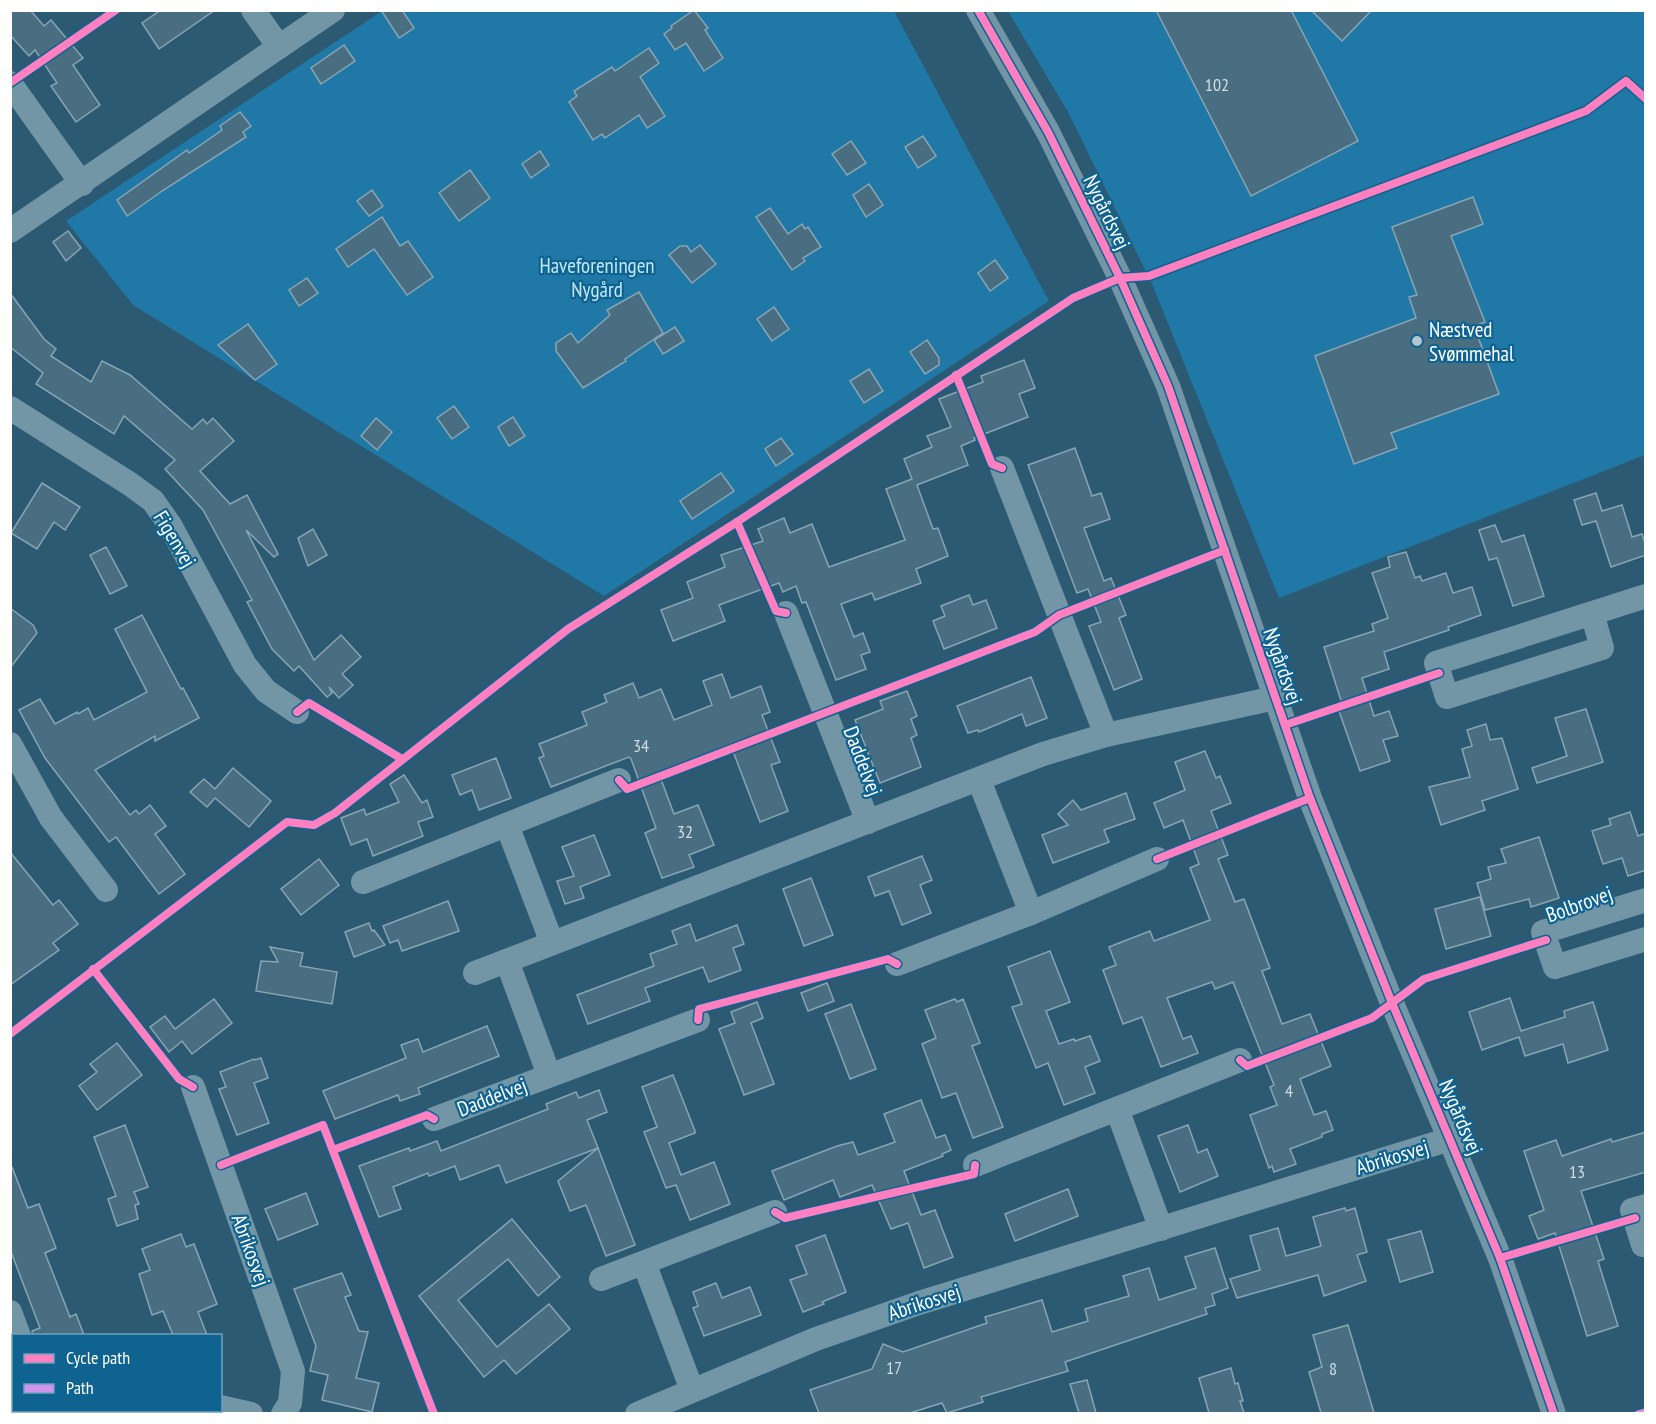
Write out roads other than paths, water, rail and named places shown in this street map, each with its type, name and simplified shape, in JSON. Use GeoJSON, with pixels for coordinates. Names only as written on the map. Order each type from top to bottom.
{"type":"FeatureCollection","features":[{"type":"Feature","properties":{"kind":"street"},"geometry":{"type":"LineString","coordinates":[[253,10],[279,47]]}},
{"type":"Feature","properties":{"kind":"street"},"geometry":{"type":"LineString","coordinates":[[10,231],[82,184],[333,10]]}},
{"type":"Feature","properties":{"kind":"street","name":"Nygårdsvej"},"geometry":{"type":"LineString","coordinates":[[978,10],[1048,132],[1120,278],[1168,386],[1310,798],[1379,971],[1500,1258],[1554,1413]]}},
{"type":"Feature","properties":{"kind":"street"},"geometry":{"type":"LineString","coordinates":[[10,83],[82,184]]}},
{"type":"Feature","properties":{"kind":"street","name":"Figenvej"},"geometry":{"type":"LineString","coordinates":[[10,408],[153,501],[170,525],[244,665],[266,691],[297,712]]}},
{"type":"Feature","properties":{"kind":"street"},"geometry":{"type":"LineString","coordinates":[[1002,468],[1106,735]]}},
{"type":"Feature","properties":{"kind":"street"},"geometry":{"type":"LineString","coordinates":[[1592,614],[1602,648],[1447,697],[1436,663],[1646,596]]}},
{"type":"Feature","properties":{"kind":"street","name":"Daddelvej"},"geometry":{"type":"LineString","coordinates":[[786,613],[868,822]]}},
{"type":"Feature","properties":{"kind":"street","name":"Daddelvej"},"geometry":{"type":"LineString","coordinates":[[474,972],[1043,754],[1106,735],[1275,698]]}},
{"type":"Feature","properties":{"kind":"street"},"geometry":{"type":"LineString","coordinates":[[10,744],[51,818],[106,890]]}},
{"type":"Feature","properties":{"kind":"street"},"geometry":{"type":"LineString","coordinates":[[363,882],[619,780]]}},
{"type":"Feature","properties":{"kind":"street"},"geometry":{"type":"LineString","coordinates":[[979,780],[1031,913]]}},
{"type":"Feature","properties":{"kind":"street"},"geometry":{"type":"LineString","coordinates":[[507,825],[552,943]]}},
{"type":"Feature","properties":{"kind":"street"},"geometry":{"type":"LineString","coordinates":[[897,964],[1031,913],[1157,859]]}},
{"type":"Feature","properties":{"kind":"street","name":"Bolbrovej"},"geometry":{"type":"LineString","coordinates":[[1646,900],[1543,933],[1555,967],[1646,939]]}},
{"type":"Feature","properties":{"kind":"street","name":"Daddelvej"},"geometry":{"type":"LineString","coordinates":[[507,961],[549,1076]]}},
{"type":"Feature","properties":{"kind":"street","name":"Daddelvej"},"geometry":{"type":"LineString","coordinates":[[434,1119],[699,1020]]}},
{"type":"Feature","properties":{"kind":"street"},"geometry":{"type":"LineString","coordinates":[[975,1165],[1240,1060]]}},
{"type":"Feature","properties":{"kind":"street","name":"Abrikosvej"},"geometry":{"type":"LineString","coordinates":[[193,1087],[293,1371],[291,1403],[282,1413]]}},
{"type":"Feature","properties":{"kind":"street"},"geometry":{"type":"LineString","coordinates":[[1117,1109],[1161,1229]]}},
{"type":"Feature","properties":{"kind":"street","name":"Abrikosvej"},"geometry":{"type":"LineString","coordinates":[[637,1413],[816,1339],[919,1303],[1450,1139]]}},
{"type":"Feature","properties":{"kind":"street"},"geometry":{"type":"LineString","coordinates":[[1646,1206],[1632,1210],[1643,1245],[1646,1245]]}},
{"type":"Feature","properties":{"kind":"street"},"geometry":{"type":"LineString","coordinates":[[601,1279],[775,1212]]}},
{"type":"Feature","properties":{"kind":"street"},"geometry":{"type":"LineString","coordinates":[[644,1263],[692,1390]]}},
{"type":"Feature","properties":{"kind":"street"},"geometry":{"type":"LineString","coordinates":[[10,1312],[19,1334]]}},
{"type":"Feature","properties":{"kind":"street"},"geometry":{"type":"LineString","coordinates":[[222,1407],[251,1413]]}},
{"type":"Feature","properties":{"kind":"place","name":"Næstved Svømmehal"},"geometry":{"type":"Point","coordinates":[1417,341]}},
{"type":"Feature","properties":{"kind":"park label","name":"Haveforeningen Nygård"},"geometry":{"type":"Point","coordinates":[597,277]}}]}
